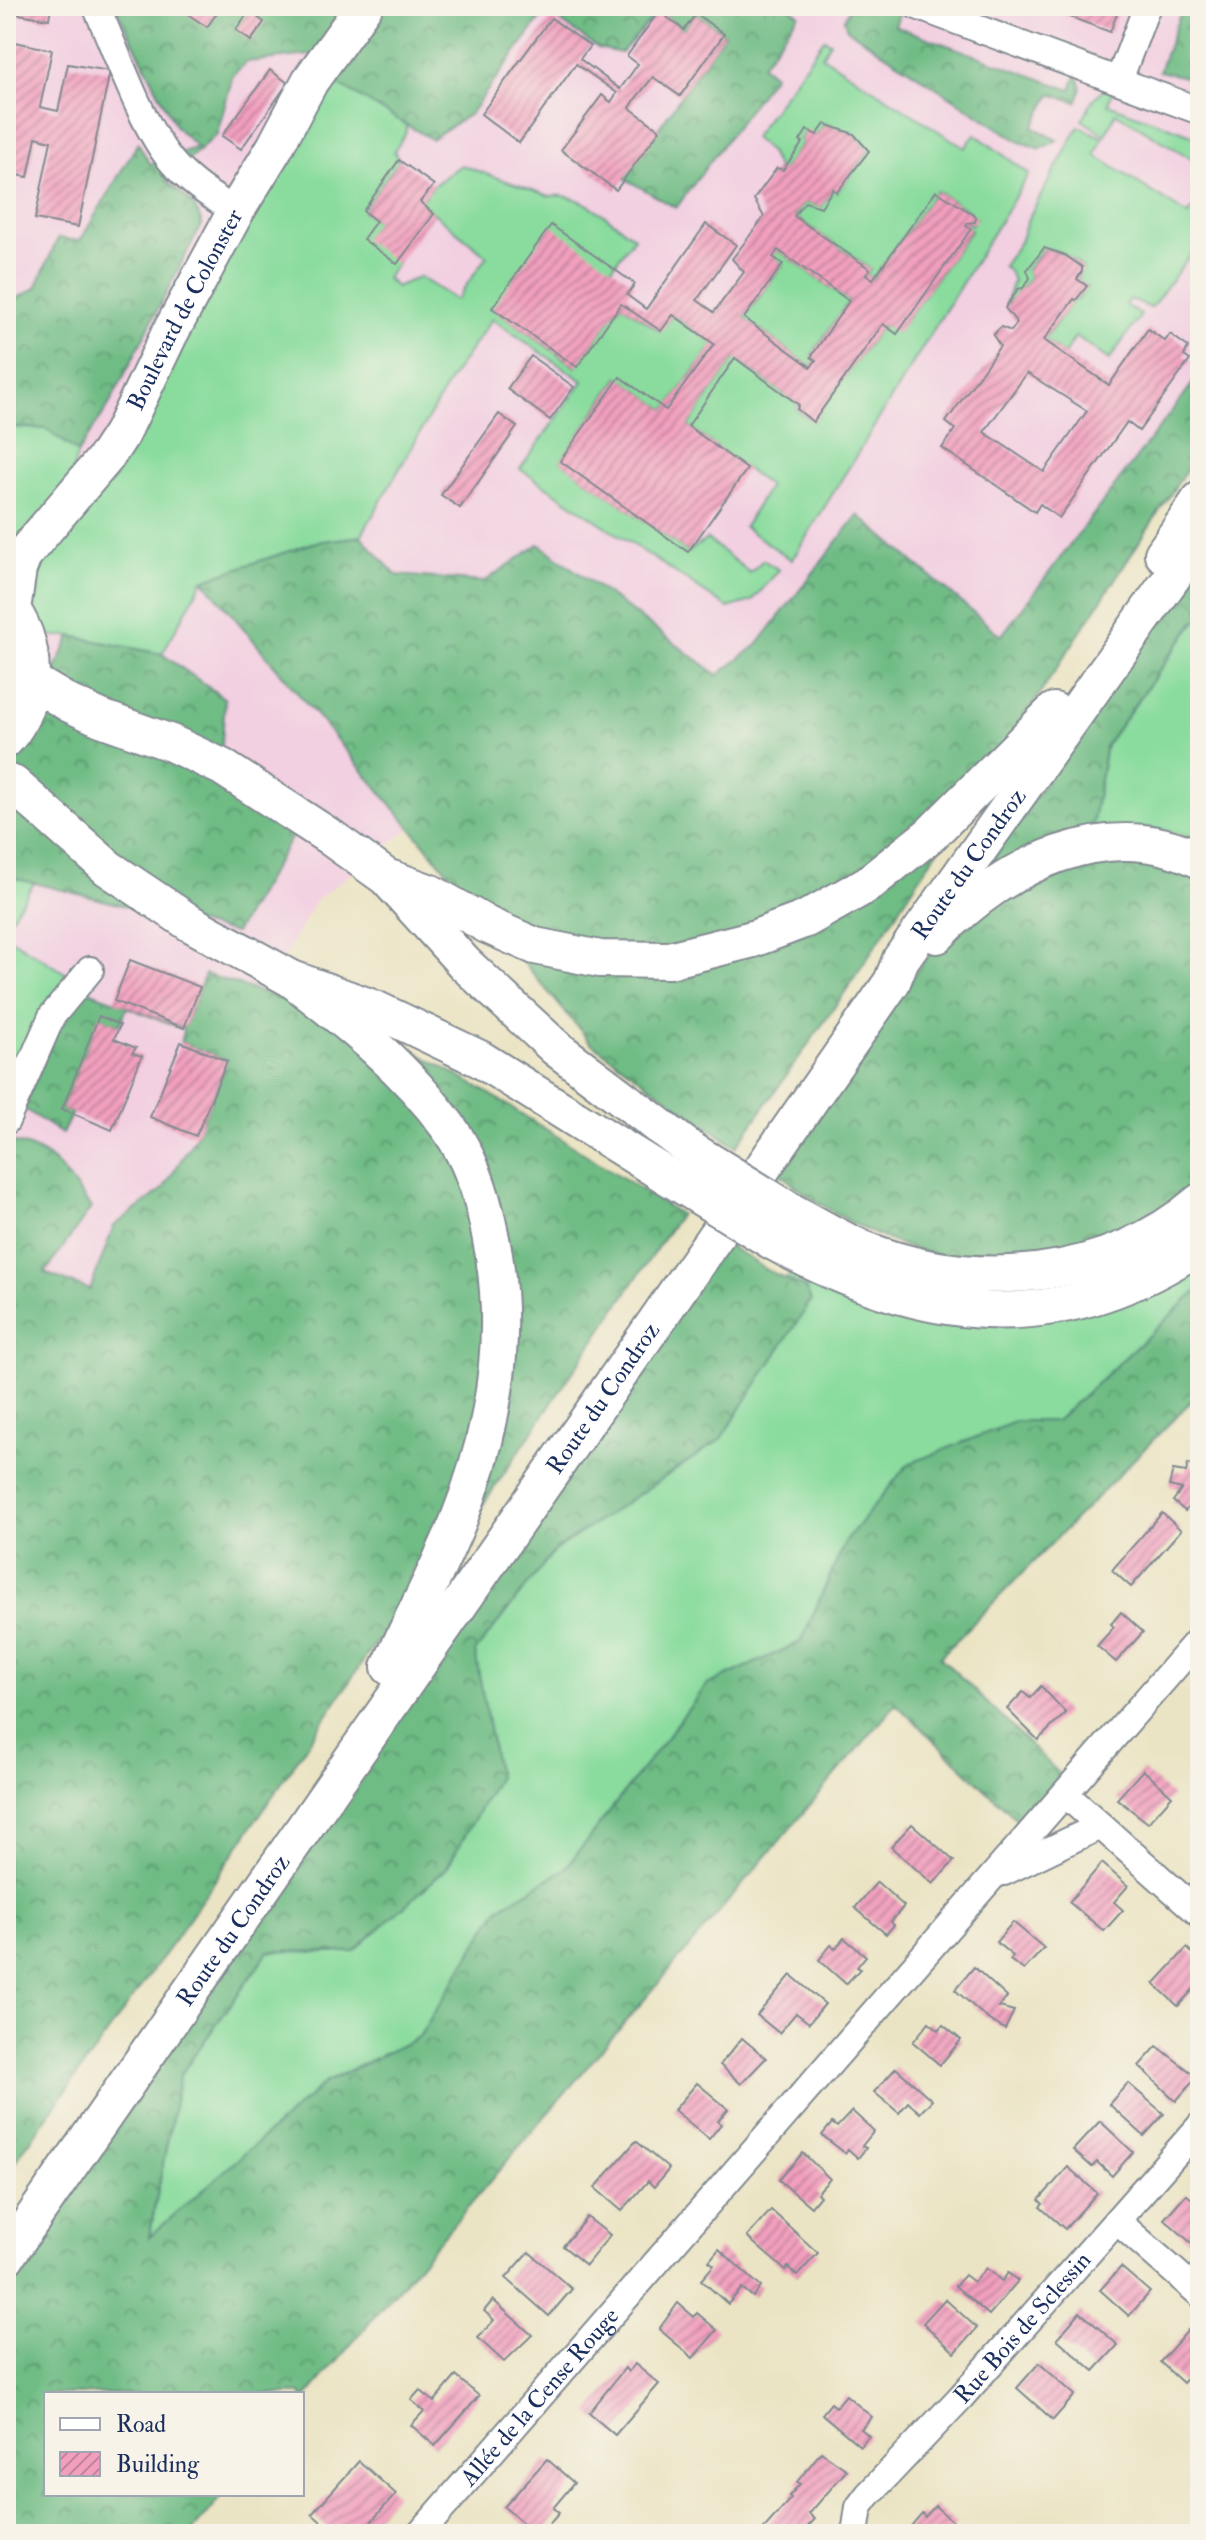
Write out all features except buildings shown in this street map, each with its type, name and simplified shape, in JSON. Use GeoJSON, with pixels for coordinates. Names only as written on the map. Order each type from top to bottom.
{"type":"FeatureCollection","features":[{"type":"Feature","properties":{"kind":"main road","name":"Boulevard de Colonster"},"geometry":{"type":"LineString","coordinates":[[9,606],[24,554],[107,456],[122,433],[169,335],[236,211],[310,81],[364,6]]}},
{"type":"Feature","properties":{"kind":"main road","name":"Route du Condroz"},"geometry":{"type":"LineString","coordinates":[[6,2216],[390,1667],[419,1635],[1006,787],[1054,711],[1200,500]]}},
{"type":"Feature","properties":{"kind":"main road","name":"Route du Condroz"},"geometry":{"type":"LineString","coordinates":[[6,2257],[892,982],[901,959],[1200,538]]}},
{"type":"Feature","properties":{"kind":"main road"},"geometry":{"type":"LineString","coordinates":[[6,739],[25,708],[31,681],[27,644],[9,606]]}},
{"type":"Feature","properties":{"kind":"main road"},"geometry":{"type":"LineString","coordinates":[[31,681],[70,704],[171,743],[222,767],[386,877],[465,964],[556,1048],[691,1150],[849,1280],[940,1307],[1025,1311],[1089,1300],[1149,1275],[1200,1245]]}},
{"type":"Feature","properties":{"kind":"main road"},"geometry":{"type":"LineString","coordinates":[[386,877],[431,893],[487,925],[535,946],[600,959],[669,960],[753,939],[806,919],[868,884],[931,834],[1054,711]]}},
{"type":"Feature","properties":{"kind":"main road"},"geometry":{"type":"LineString","coordinates":[[6,782],[13,784],[108,868],[190,923],[292,979],[375,1009],[480,1059],[667,1176],[782,1227],[962,1275],[1023,1274],[1074,1266],[1136,1245],[1200,1202]]}},
{"type":"Feature","properties":{"kind":"main road"},"geometry":{"type":"LineString","coordinates":[[892,982],[953,919],[998,882],[1033,862],[1090,845],[1131,841],[1178,848],[1200,860]]}},
{"type":"Feature","properties":{"kind":"main road"},"geometry":{"type":"LineString","coordinates":[[292,979],[371,1041],[414,1083],[451,1131],[476,1183],[495,1255],[501,1308],[498,1378],[483,1443],[459,1519],[390,1667]]}},
{"type":"Feature","properties":{"kind":"street"},"geometry":{"type":"LineString","coordinates":[[96,6],[162,150],[201,189],[236,211]]}},
{"type":"Feature","properties":{"kind":"street"},"geometry":{"type":"LineString","coordinates":[[917,6],[1200,111]]}},
{"type":"Feature","properties":{"kind":"street"},"geometry":{"type":"LineString","coordinates":[[1119,80],[1147,6]]}},
{"type":"Feature","properties":{"kind":"street"},"geometry":{"type":"LineString","coordinates":[[6,1121],[52,1016],[90,970]]}},
{"type":"Feature","properties":{"kind":"street","name":"Allée de la Cense Rouge"},"geometry":{"type":"LineString","coordinates":[[420,2534],[1200,1638]]}},
{"type":"Feature","properties":{"kind":"street"},"geometry":{"type":"LineString","coordinates":[[1065,1794],[1200,1914]]}},
{"type":"Feature","properties":{"kind":"street"},"geometry":{"type":"LineString","coordinates":[[993,1877],[1100,1826]]}},
{"type":"Feature","properties":{"kind":"street","name":"Rue Bois de Sclessin"},"geometry":{"type":"LineString","coordinates":[[855,2534],[859,2507],[868,2495],[961,2397],[1200,2126]]}},
{"type":"Feature","properties":{"kind":"street"},"geometry":{"type":"LineString","coordinates":[[1117,2221],[1200,2294]]}},
{"type":"Feature","properties":{"kind":"shaded area"},"geometry":{"type":"Polygon","coordinates":[[[6,6],[1200,6],[1200,374],[1001,637],[858,515],[757,645],[718,675],[539,544],[485,582],[396,575],[203,579],[410,828],[315,901],[227,1061],[196,1136],[163,1189],[114,1226],[90,1290],[45,1273],[18,1143],[7,1142],[6,1131],[6,6]]]}},
{"type":"Feature","properties":{"kind":"green space"},"geometry":{"type":"Polygon","coordinates":[[[115,6],[346,6],[319,54],[246,62],[233,75],[217,134],[166,180],[194,205],[202,223],[109,405],[78,452],[46,429],[6,427],[6,296],[16,299],[36,288],[58,238],[80,241],[138,143],[150,164],[197,147],[176,127],[115,6]]]}},
{"type":"Feature","properties":{"kind":"green space"},"geometry":{"type":"Polygon","coordinates":[[[384,6],[787,6],[799,14],[762,65],[774,75],[676,208],[624,178],[724,34],[696,14],[684,30],[659,11],[621,53],[598,48],[546,11],[470,114],[431,139],[334,82],[384,6]]]}},
{"type":"Feature","properties":{"kind":"green space"},"geometry":{"type":"Polygon","coordinates":[[[851,6],[887,6],[900,11],[895,26],[1071,90],[1076,75],[1081,85],[1077,102],[1051,94],[1033,127],[1057,140],[1041,149],[1020,142],[847,29],[844,19],[851,6]]]}},
{"type":"Feature","properties":{"kind":"green space"},"geometry":{"type":"Polygon","coordinates":[[[1183,6],[1200,6],[1200,40],[1186,77],[1159,71],[1183,6]]]}},
{"type":"Feature","properties":{"kind":"green space"},"geometry":{"type":"Polygon","coordinates":[[[824,39],[830,42],[822,56],[965,148],[975,134],[1029,174],[792,560],[744,527],[769,486],[688,426],[735,358],[799,405],[797,410],[813,421],[883,324],[897,333],[971,230],[967,223],[972,224],[976,218],[936,191],[873,279],[866,274],[870,269],[794,216],[805,202],[821,207],[833,189],[837,192],[869,151],[854,134],[825,124],[817,135],[806,131],[800,140],[803,142],[783,170],[777,168],[770,152],[753,138],[824,39]]]}},
{"type":"Feature","properties":{"kind":"green space"},"geometry":{"type":"Polygon","coordinates":[[[331,80],[407,123],[406,133],[394,151],[399,160],[363,211],[376,221],[397,264],[386,278],[396,287],[419,277],[456,300],[487,256],[420,202],[434,185],[461,165],[550,196],[584,202],[634,237],[612,268],[493,308],[576,367],[621,304],[660,331],[673,315],[714,344],[666,410],[619,377],[561,461],[688,552],[707,539],[750,573],[763,560],[779,570],[752,601],[728,608],[520,469],[583,381],[492,319],[453,375],[361,536],[316,542],[203,580],[162,654],[71,636],[52,636],[34,623],[25,593],[33,556],[154,384],[331,80]]]}},
{"type":"Feature","properties":{"kind":"green space"},"geometry":{"type":"Polygon","coordinates":[[[1105,89],[1113,89],[1108,104],[1200,138],[1200,164],[1116,113],[1105,135],[1082,120],[1095,97],[1105,89]]]}},
{"type":"Feature","properties":{"kind":"green space"},"geometry":{"type":"Polygon","coordinates":[[[1079,126],[1103,138],[1095,155],[1188,215],[1200,200],[1200,242],[1151,308],[1129,299],[1125,305],[1141,315],[1109,360],[1076,336],[1064,354],[1044,340],[1074,299],[1077,300],[1087,287],[1077,279],[1083,268],[1064,254],[1042,250],[1027,270],[1030,278],[1008,304],[1006,302],[1013,281],[1003,266],[1020,242],[1028,219],[1079,126]]]}},
{"type":"Feature","properties":{"kind":"green space"},"geometry":{"type":"Polygon","coordinates":[[[778,250],[849,301],[811,356],[816,360],[811,367],[744,318],[783,265],[773,257],[778,250]]]}},
{"type":"Feature","properties":{"kind":"green space"},"geometry":{"type":"Polygon","coordinates":[[[1200,374],[1200,449],[843,995],[736,1147],[591,1043],[203,580],[316,542],[361,536],[396,575],[484,582],[539,544],[718,675],[757,645],[858,515],[1001,636],[1200,374]]]}},
{"type":"Feature","properties":{"kind":"green space"},"geometry":{"type":"Polygon","coordinates":[[[6,427],[46,429],[78,452],[68,487],[6,563],[6,427]]]}},
{"type":"Feature","properties":{"kind":"green space"},"geometry":{"type":"Polygon","coordinates":[[[1200,560],[1200,619],[1194,622],[1106,745],[1092,826],[1019,856],[990,862],[1200,560]]]}},
{"type":"Feature","properties":{"kind":"green space"},"geometry":{"type":"Polygon","coordinates":[[[1200,619],[1200,841],[1161,830],[1092,826],[1106,745],[1200,619]]]}},
{"type":"Feature","properties":{"kind":"green space"},"geometry":{"type":"Polygon","coordinates":[[[71,636],[162,654],[225,699],[219,782],[294,833],[235,933],[6,876],[6,763],[17,751],[71,636]]]}},
{"type":"Feature","properties":{"kind":"green space"},"geometry":{"type":"Polygon","coordinates":[[[1103,850],[1200,866],[1200,1183],[1149,1221],[1091,1245],[1030,1257],[950,1257],[911,1248],[870,1232],[830,1210],[777,1171],[924,961],[961,921],[1018,879],[1103,850]]]}},
{"type":"Feature","properties":{"kind":"green space"},"geometry":{"type":"Polygon","coordinates":[[[6,876],[34,883],[6,925],[6,876]]]}},
{"type":"Feature","properties":{"kind":"green space"},"geometry":{"type":"Polygon","coordinates":[[[6,936],[70,976],[6,1102],[6,936]]]}},
{"type":"Feature","properties":{"kind":"green space"},"geometry":{"type":"Polygon","coordinates":[[[205,974],[379,1031],[490,1094],[680,1214],[446,1559],[415,1566],[392,1618],[289,1772],[168,1949],[6,2174],[6,2083],[12,2074],[6,2059],[6,1144],[22,1145],[47,1156],[91,1208],[45,1273],[90,1290],[114,1226],[163,1189],[196,1136],[227,1061],[181,1042],[183,1029],[127,1007],[120,1025],[99,1017],[62,1109],[72,1113],[62,1134],[23,1108],[60,1022],[83,989],[184,1027],[205,974]]]}},
{"type":"Feature","properties":{"kind":"green space"},"geometry":{"type":"Polygon","coordinates":[[[726,1244],[769,1271],[805,1288],[811,1301],[720,1440],[555,1550],[475,1652],[498,1777],[446,1869],[353,1952],[269,1951],[180,2075],[149,2237],[326,2082],[419,2037],[499,1908],[565,1869],[707,1685],[801,1642],[846,1540],[908,1464],[1017,1421],[1056,1421],[1200,1288],[1200,1392],[940,1657],[1066,1780],[1025,1827],[896,1704],[304,2400],[304,2392],[44,2392],[44,2496],[222,2496],[190,2534],[6,2534],[6,2275],[188,2025],[428,1678],[514,1562],[537,1512],[726,1244]]]}},
{"type":"Feature","properties":{"kind":"green space"},"geometry":{"type":"Polygon","coordinates":[[[1200,1260],[1200,1288],[1056,1421],[1017,1421],[846,1540],[801,1642],[707,1685],[565,1869],[499,1908],[419,2037],[326,2082],[149,2238],[180,2075],[269,1951],[353,1952],[474,1652],[555,1550],[720,1440],[805,1288],[786,1279],[794,1267],[937,1320],[1200,1260]]]}}]}
